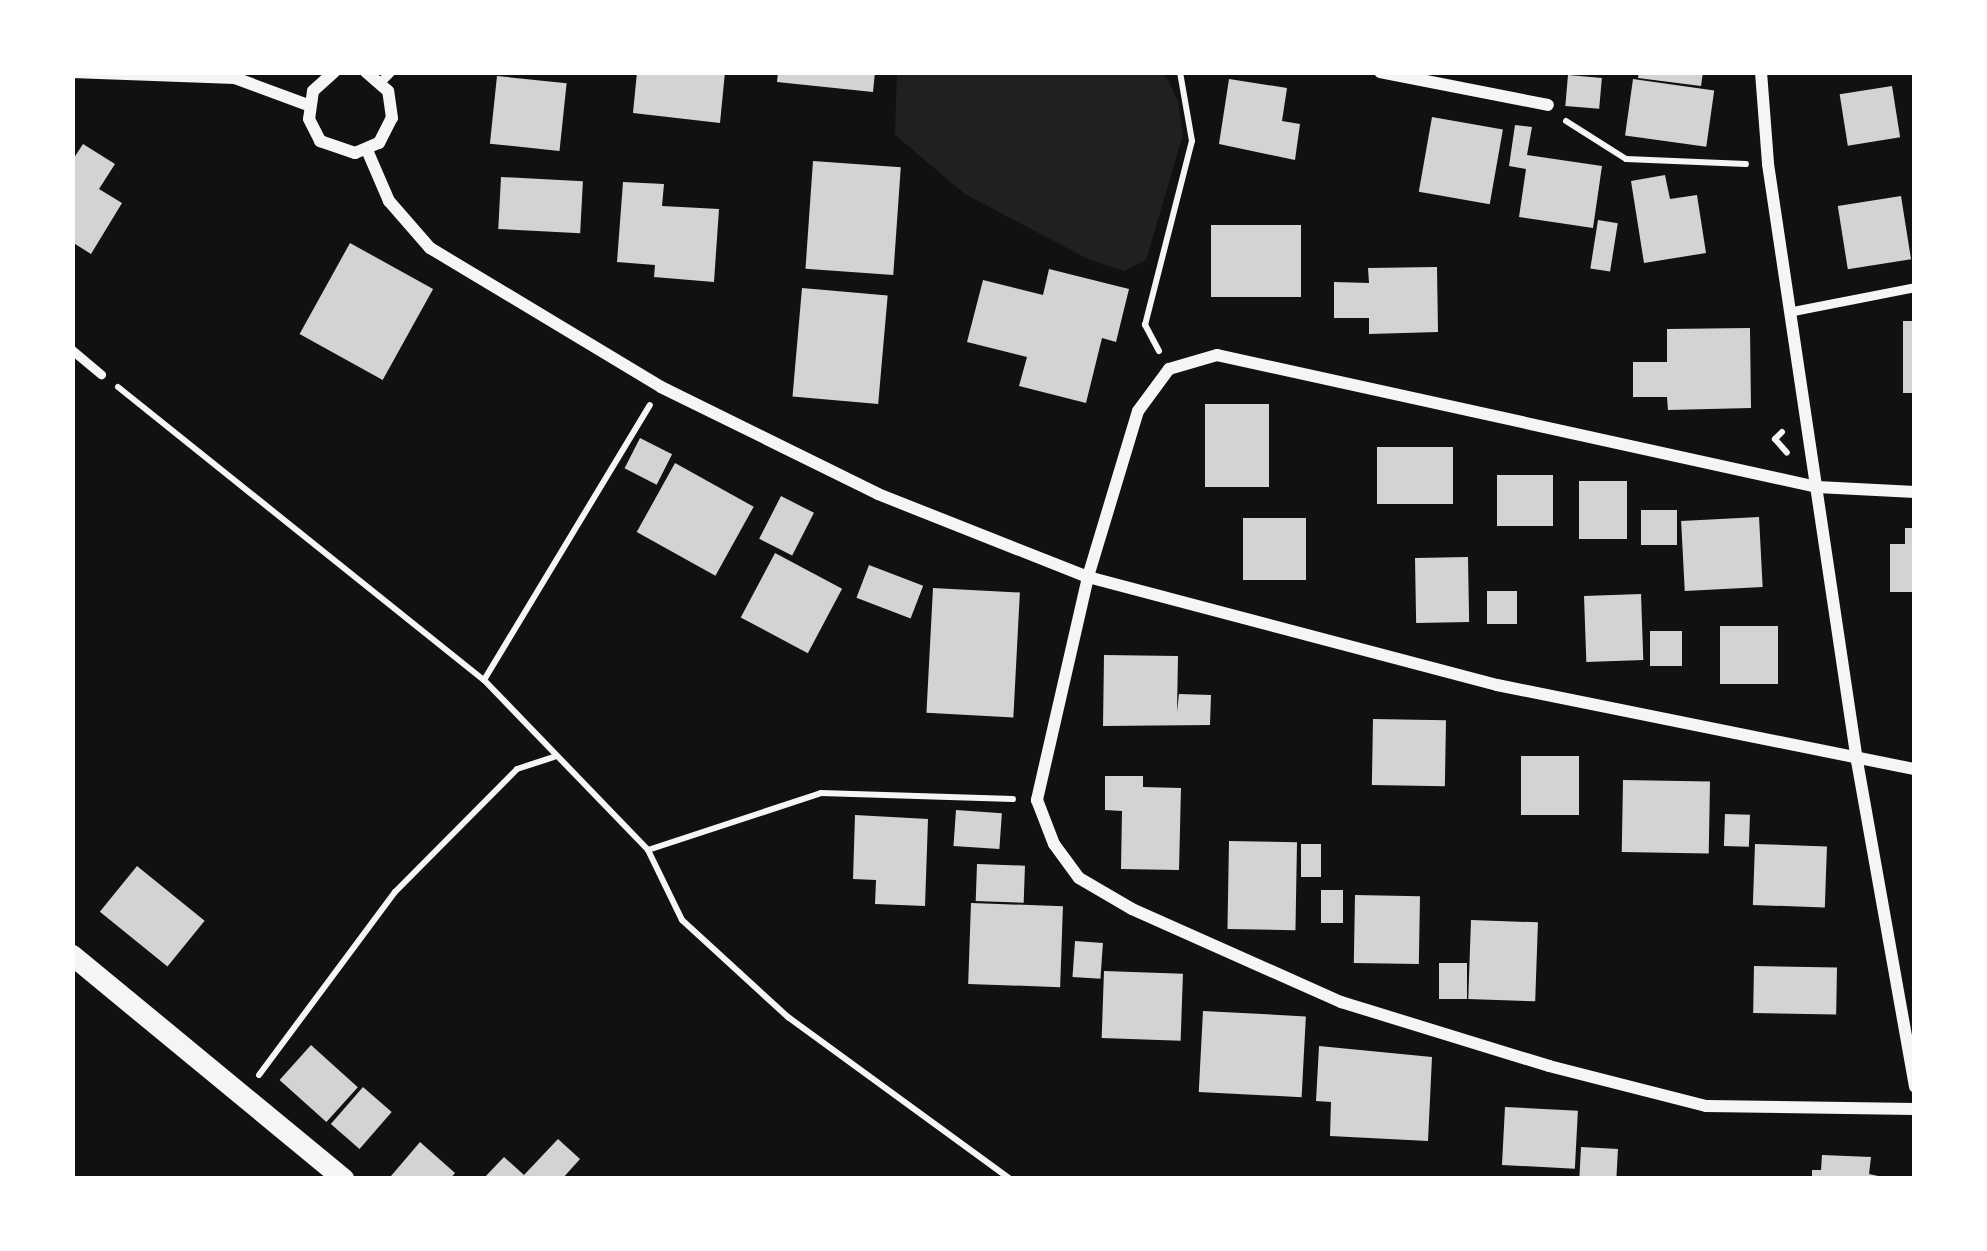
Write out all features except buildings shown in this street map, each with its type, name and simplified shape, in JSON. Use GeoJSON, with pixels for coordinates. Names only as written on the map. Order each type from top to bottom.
{"type":"FeatureCollection","features":[{"type":"Feature","properties":{"kind":"street"},"geometry":{"type":"LineString","coordinates":[[72,72],[235,78],[308,105]]}},
{"type":"Feature","properties":{"kind":"street"},"geometry":{"type":"LineString","coordinates":[[334,72],[313,91],[308,105],[313,132],[342,153],[367,150],[388,132],[393,104],[386,77],[366,72]]}},
{"type":"Feature","properties":{"kind":"street"},"geometry":{"type":"LineString","coordinates":[[1380,72],[1548,106]]}},
{"type":"Feature","properties":{"kind":"street"},"geometry":{"type":"LineString","coordinates":[[1761,72],[1768,164],[1857,761],[1915,1087]]}},
{"type":"Feature","properties":{"kind":"street"},"geometry":{"type":"LineString","coordinates":[[367,150],[389,201],[430,248],[662,387],[878,494],[1088,577],[1497,685],[1915,769]]}},
{"type":"Feature","properties":{"kind":"street"},"geometry":{"type":"LineString","coordinates":[[1915,492],[1816,487],[1217,355],[1169,369],[1138,411],[1088,577],[1037,800],[1054,844],[1079,878],[1132,909],[1341,1002],[1549,1066],[1706,1106],[1915,1109]]}},
{"type":"Feature","properties":{"kind":"street"},"geometry":{"type":"LineString","coordinates":[[72,955],[344,1179]]}},
{"type":"Feature","properties":{"kind":"lane"},"geometry":{"type":"LineString","coordinates":[[1793,311],[1915,287]]}},
{"type":"Feature","properties":{"kind":"lane"},"geometry":{"type":"LineString","coordinates":[[72,350],[101,374]]}},
{"type":"Feature","properties":{"kind":"path"},"geometry":{"type":"LineString","coordinates":[[1169,369],[1144,325],[1192,141],[1180,72]]}},
{"type":"Feature","properties":{"kind":"path"},"geometry":{"type":"LineString","coordinates":[[1548,106],[1626,159],[1768,164]]}},
{"type":"Feature","properties":{"kind":"path"},"geometry":{"type":"LineString","coordinates":[[101,374],[484,680],[648,850],[682,920],[788,1017],[1010,1179]]}},
{"type":"Feature","properties":{"kind":"path"},"geometry":{"type":"LineString","coordinates":[[484,680],[662,387]]}},
{"type":"Feature","properties":{"kind":"path"},"geometry":{"type":"LineString","coordinates":[[241,1097],[395,892],[517,769],[554,757]]}},
{"type":"Feature","properties":{"kind":"path"},"geometry":{"type":"LineString","coordinates":[[648,850],[821,793],[1037,800]]}},
{"type":"Feature","properties":{"kind":"shaded area"},"geometry":{"type":"Polygon","coordinates":[[[897,72],[1164,72],[1178,101],[1183,135],[1146,260],[1124,271],[1088,259],[965,194],[895,135],[897,72]]]}}]}
